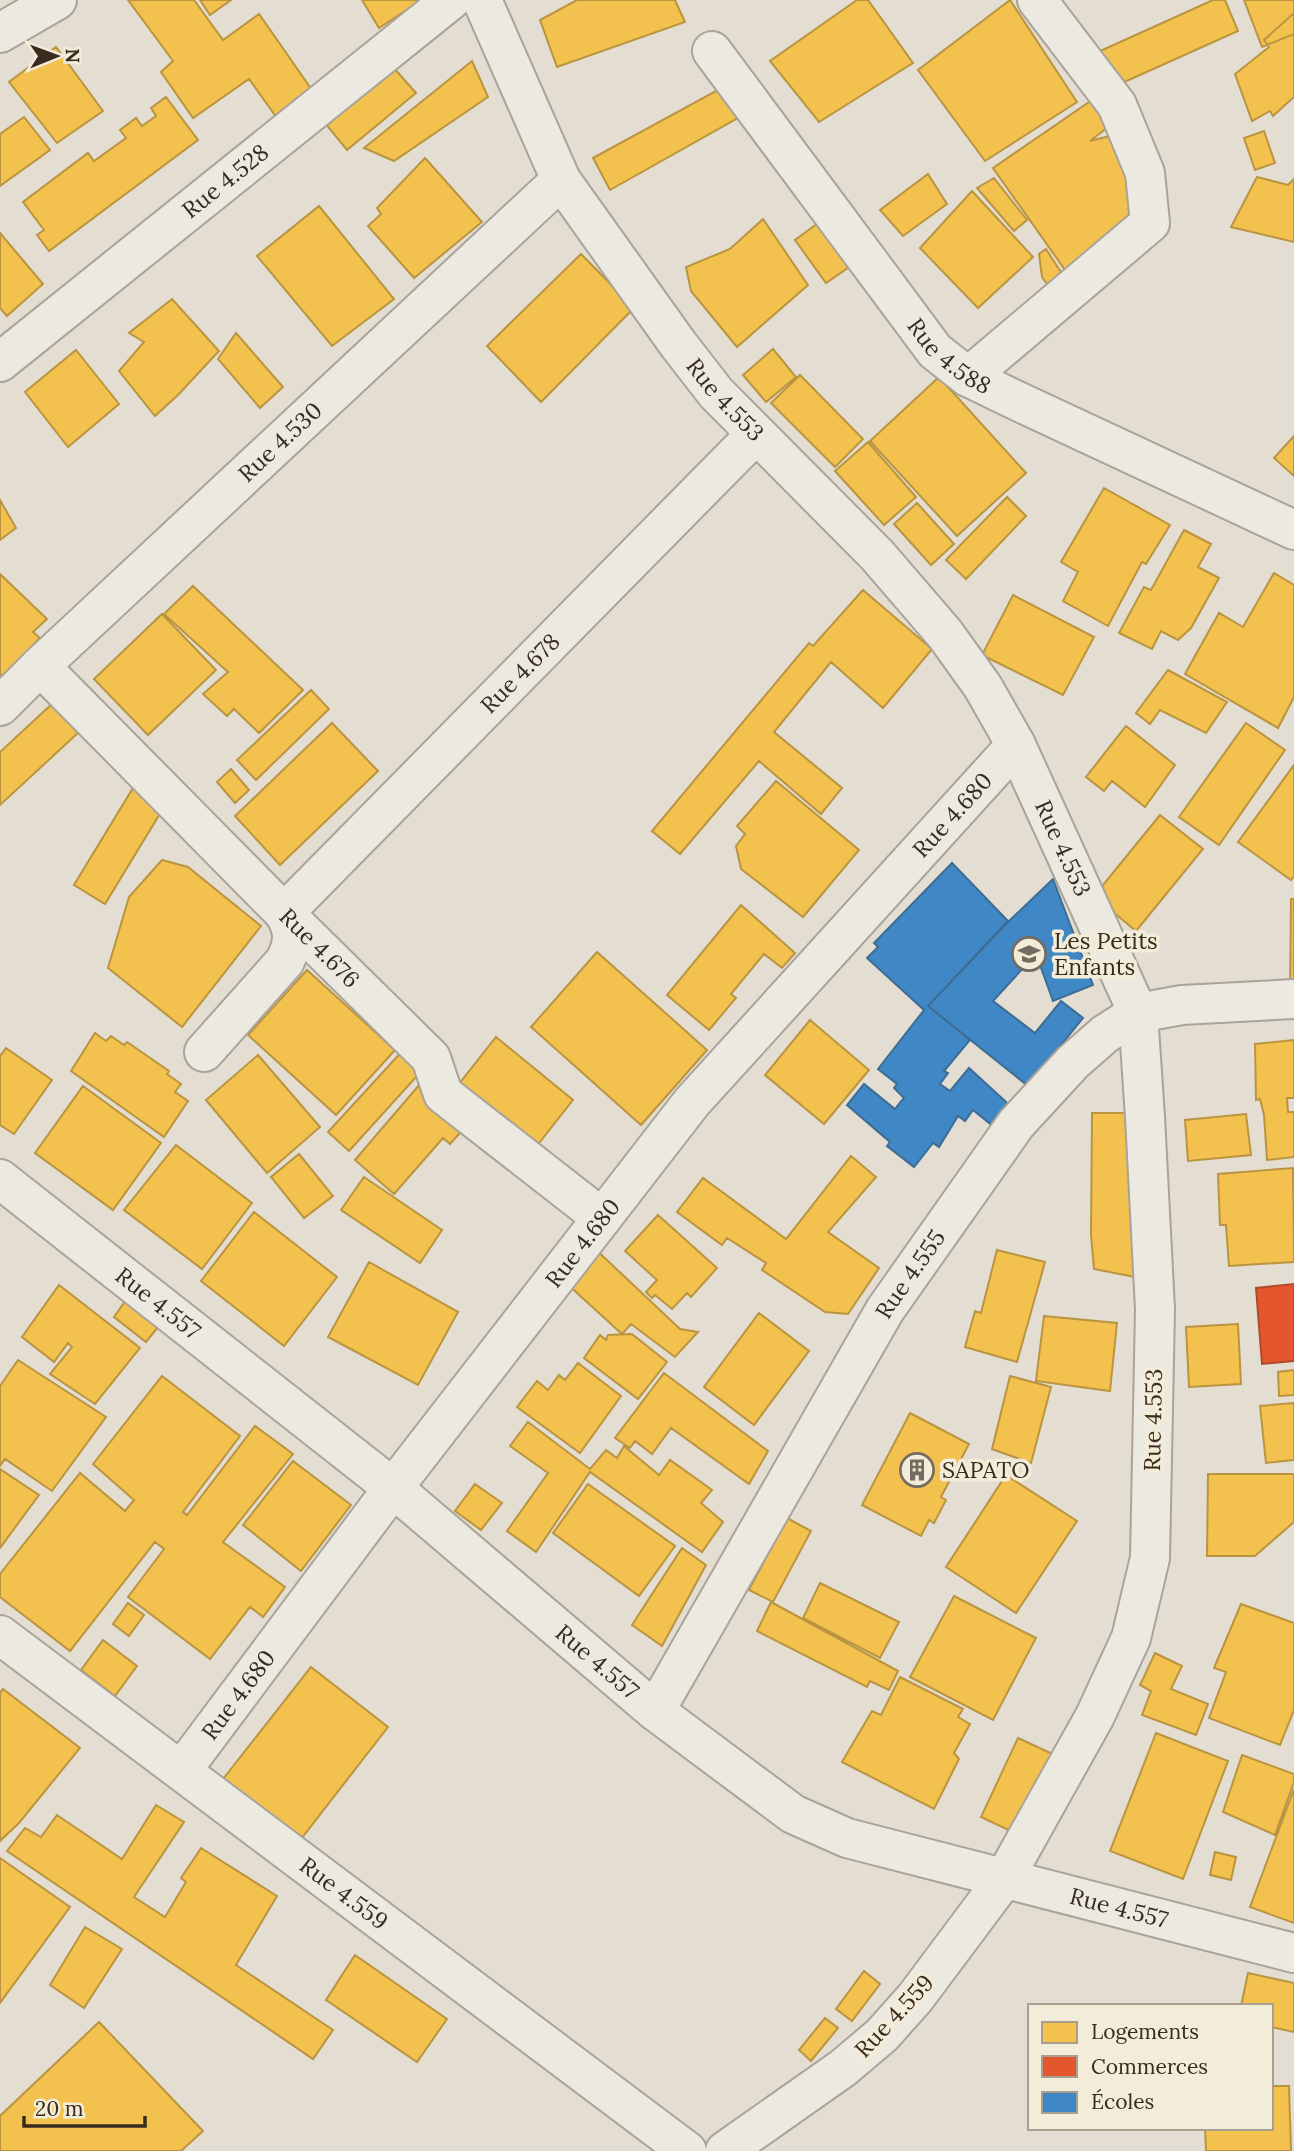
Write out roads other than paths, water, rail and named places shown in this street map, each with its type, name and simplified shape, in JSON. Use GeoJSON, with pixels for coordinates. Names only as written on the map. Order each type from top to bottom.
{"type":"FeatureCollection","features":[{"type":"Feature","properties":{"kind":"street"},"geometry":{"type":"LineString","coordinates":[[0,33],[57,0]]}},
{"type":"Feature","properties":{"kind":"street","name":"Rue 4.528"},"geometry":{"type":"LineString","coordinates":[[0,362],[451,0]]}},
{"type":"Feature","properties":{"kind":"street","name":"Rue 4.553"},"geometry":{"type":"LineString","coordinates":[[482,0],[561,180],[678,344],[716,393],[877,555],[946,634],[983,687],[1016,745],[1138,1013],[1155,1309],[1150,1558],[1131,1638],[1095,1716],[1004,1879]]}},
{"type":"Feature","properties":{"kind":"street"},"geometry":{"type":"LineString","coordinates":[[968,377],[1150,223],[1145,173],[1117,105],[1037,0]]}},
{"type":"Feature","properties":{"kind":"street","name":"Rue 4.588"},"geometry":{"type":"LineString","coordinates":[[712,51],[935,351],[968,377],[1294,530]]}},
{"type":"Feature","properties":{"kind":"street","name":"Rue 4.530"},"geometry":{"type":"LineString","coordinates":[[0,706],[561,180]]}},
{"type":"Feature","properties":{"kind":"street","name":"Rue 4.678"},"geometry":{"type":"LineString","coordinates":[[285,913],[756,434]]}},
{"type":"Feature","properties":{"kind":"street","name":"Rue 4.676"},"geometry":{"type":"LineString","coordinates":[[40,666],[431,1058],[443,1094],[602,1218]]}},
{"type":"Feature","properties":{"kind":"street","name":"Rue 4.680"},"geometry":{"type":"LineString","coordinates":[[182,1770],[393,1488],[692,1102],[1016,745]]}},
{"type":"Feature","properties":{"kind":"street"},"geometry":{"type":"LineString","coordinates":[[204,1052],[285,961],[293,944],[293,926],[285,913]]}},
{"type":"Feature","properties":{"kind":"street","name":"Rue 4.555"},"geometry":{"type":"LineString","coordinates":[[655,1710],[885,1310],[1016,1124],[1073,1062],[1105,1034],[1138,1013],[1182,1005],[1294,999]]}},
{"type":"Feature","properties":{"kind":"street","name":"Rue 4.557"},"geometry":{"type":"LineString","coordinates":[[0,1179],[393,1488],[655,1710],[793,1814],[847,1838],[1294,1953]]}},
{"type":"Feature","properties":{"kind":"street","name":"Rue 4.559"},"geometry":{"type":"LineString","coordinates":[[0,1635],[687,2151]]}},
{"type":"Feature","properties":{"kind":"street","name":"Rue 4.559"},"geometry":{"type":"LineString","coordinates":[[725,2151],[844,2068],[882,2035],[915,1998],[1004,1879]]}},
{"type":"Feature","properties":{"kind":"place","name":"Les Petits Enfants"},"geometry":{"type":"Point","coordinates":[1029,954]}},
{"type":"Feature","properties":{"kind":"place","name":"SAPATO"},"geometry":{"type":"Point","coordinates":[917,1470]}}]}
